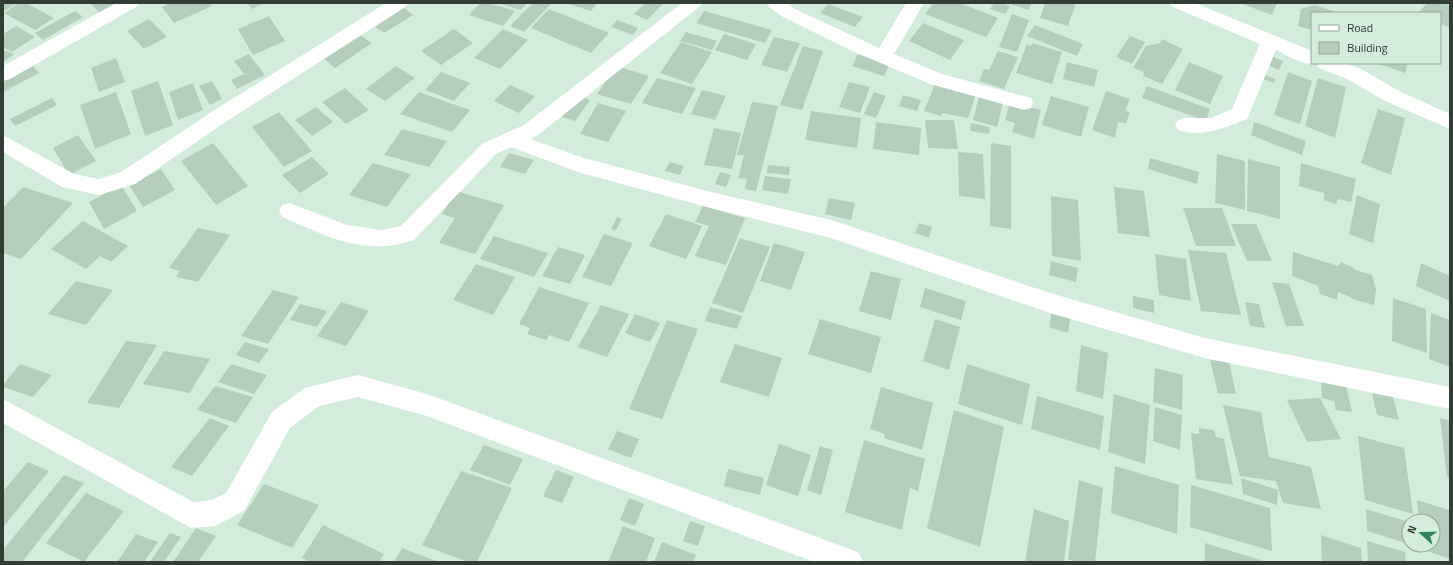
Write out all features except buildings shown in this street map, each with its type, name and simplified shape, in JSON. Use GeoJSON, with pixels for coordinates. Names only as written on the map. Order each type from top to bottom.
{"type":"FeatureCollection","features":[{"type":"Feature","properties":{"kind":"street"},"geometry":{"type":"LineString","coordinates":[[3,74],[130,3]]}},
{"type":"Feature","properties":{"kind":"street"},"geometry":{"type":"LineString","coordinates":[[3,143],[69,181],[99,187],[128,178],[220,116],[399,3]]}},
{"type":"Feature","properties":{"kind":"street"},"geometry":{"type":"LineString","coordinates":[[289,211],[345,234],[382,239],[407,234],[489,149],[531,130],[693,3]]}},
{"type":"Feature","properties":{"kind":"street"},"geometry":{"type":"LineString","coordinates":[[775,3],[789,13],[849,43],[883,57],[937,78],[1024,102]]}},
{"type":"Feature","properties":{"kind":"street"},"geometry":{"type":"LineString","coordinates":[[883,57],[915,3]]}},
{"type":"Feature","properties":{"kind":"street"},"geometry":{"type":"LineString","coordinates":[[1179,3],[1270,42],[1311,58]]}},
{"type":"Feature","properties":{"kind":"street"},"geometry":{"type":"LineString","coordinates":[[1185,125],[1213,125],[1240,114],[1270,42]]}},
{"type":"Feature","properties":{"kind":"street"},"geometry":{"type":"LineString","coordinates":[[1328,64],[1354,74],[1392,96],[1450,122]]}},
{"type":"Feature","properties":{"kind":"street"},"geometry":{"type":"LineString","coordinates":[[510,139],[582,165],[711,200],[831,229],[1050,303],[1205,348],[1427,392],[1450,398]]}},
{"type":"Feature","properties":{"kind":"street"},"geometry":{"type":"LineString","coordinates":[[3,410],[191,515],[215,513],[235,502],[281,420],[314,396],[358,386],[427,405],[850,562]]}}]}
